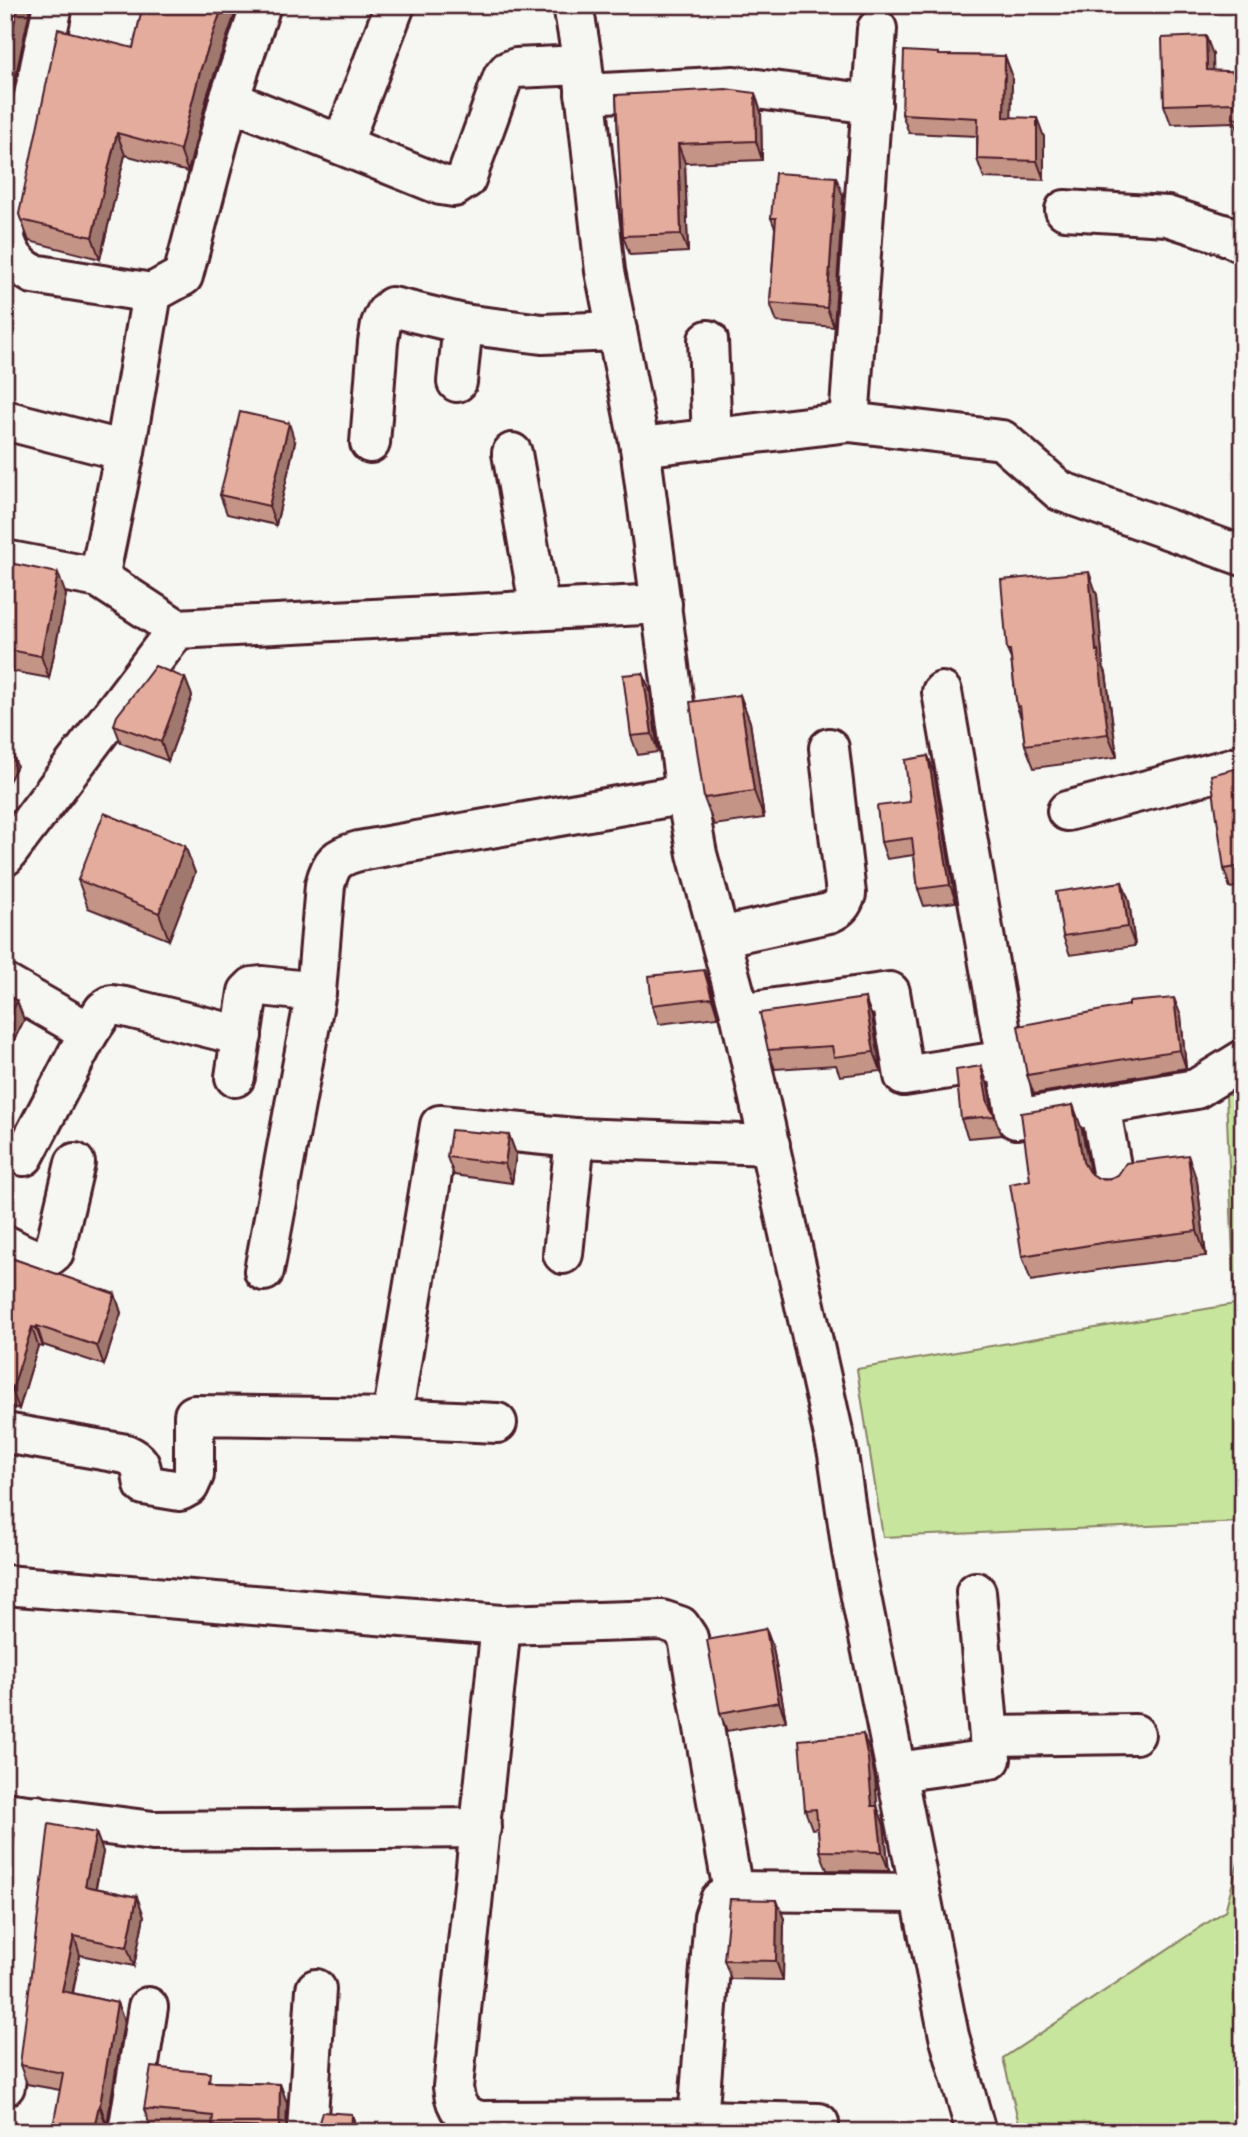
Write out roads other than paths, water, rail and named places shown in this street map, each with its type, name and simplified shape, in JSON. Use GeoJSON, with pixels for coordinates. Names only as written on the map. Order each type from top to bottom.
{"type":"FeatureCollection","features":[{"type":"Feature","properties":{"kind":"street"},"geometry":{"type":"LineString","coordinates":[[53,5],[5,236],[9,253],[19,266],[33,274],[152,293],[183,276],[229,100],[261,5]]}},
{"type":"Feature","properties":{"kind":"street"},"geometry":{"type":"LineString","coordinates":[[342,145],[395,5]]}},
{"type":"Feature","properties":{"kind":"street"},"geometry":{"type":"LineString","coordinates":[[573,5],[605,271],[640,447],[686,794],[697,853],[740,1013],[838,1454],[852,1552],[948,2036],[976,2132]]}},
{"type":"Feature","properties":{"kind":"street"},"geometry":{"type":"LineString","coordinates":[[849,422],[877,29]]}},
{"type":"Feature","properties":{"kind":"street"},"geometry":{"type":"LineString","coordinates":[[229,100],[441,185],[454,187],[466,178],[503,77],[516,68],[584,80],[734,86],[872,104]]}},
{"type":"Feature","properties":{"kind":"street"},"geometry":{"type":"LineString","coordinates":[[1065,210],[1167,216],[1243,243]]}},
{"type":"Feature","properties":{"kind":"street"},"geometry":{"type":"LineString","coordinates":[[99,578],[125,451],[152,293]]}},
{"type":"Feature","properties":{"kind":"street"},"geometry":{"type":"LineString","coordinates":[[370,443],[378,342],[381,324],[392,307],[463,324],[542,334],[617,331]]}},
{"type":"Feature","properties":{"kind":"street"},"geometry":{"type":"LineString","coordinates":[[457,382],[463,324]]}},
{"type":"Feature","properties":{"kind":"street"},"geometry":{"type":"LineString","coordinates":[[708,340],[712,439]]}},
{"type":"Feature","properties":{"kind":"street"},"geometry":{"type":"LineString","coordinates":[[5,419],[125,451]]}},
{"type":"Feature","properties":{"kind":"street"},"geometry":{"type":"LineString","coordinates":[[640,447],[849,422],[1002,440],[1060,491],[1243,556]]}},
{"type":"Feature","properties":{"kind":"street"},"geometry":{"type":"LineString","coordinates":[[512,453],[540,610]]}},
{"type":"Feature","properties":{"kind":"street"},"geometry":{"type":"LineString","coordinates":[[5,560],[99,578],[177,629],[662,604]]}},
{"type":"Feature","properties":{"kind":"street"},"geometry":{"type":"LineString","coordinates":[[5,856],[177,629]]}},
{"type":"Feature","properties":{"kind":"street"},"geometry":{"type":"LineString","coordinates":[[942,692],[1016,1119],[1196,1089],[1243,1060]]}},
{"type":"Feature","properties":{"kind":"street"},"geometry":{"type":"LineString","coordinates":[[720,937],[829,913],[836,910],[844,900],[846,894],[829,748]]}},
{"type":"Feature","properties":{"kind":"street"},"geometry":{"type":"LineString","coordinates":[[1067,811],[1243,765]]}},
{"type":"Feature","properties":{"kind":"street"},"geometry":{"type":"LineString","coordinates":[[264,1271],[316,992],[325,885],[335,861],[346,854],[686,794]]}},
{"type":"Feature","properties":{"kind":"street"},"geometry":{"type":"LineString","coordinates":[[5,984],[89,1032]]}},
{"type":"Feature","properties":{"kind":"street"},"geometry":{"type":"LineString","coordinates":[[235,1077],[248,992],[253,987],[262,986],[316,992]]}},
{"type":"Feature","properties":{"kind":"street"},"geometry":{"type":"LineString","coordinates":[[740,1013],[890,992],[904,1076],[1006,1060]]}},
{"type":"Feature","properties":{"kind":"street"},"geometry":{"type":"LineString","coordinates":[[24,1156],[89,1032],[103,1010],[111,1005],[242,1036]]}},
{"type":"Feature","properties":{"kind":"street"},"geometry":{"type":"LineString","coordinates":[[1100,1105],[1114,1183]]}},
{"type":"Feature","properties":{"kind":"street"},"geometry":{"type":"LineString","coordinates":[[392,1418],[440,1125],[575,1138],[770,1145]]}},
{"type":"Feature","properties":{"kind":"street"},"geometry":{"type":"LineString","coordinates":[[563,1254],[575,1138]]}},
{"type":"Feature","properties":{"kind":"street"},"geometry":{"type":"LineString","coordinates":[[5,1245],[35,1260],[43,1260],[54,1252],[75,1163]]}},
{"type":"Feature","properties":{"kind":"street"},"geometry":{"type":"LineString","coordinates":[[5,1433],[126,1454],[137,1459],[142,1466],[144,1485],[180,1491],[189,1486],[194,1475],[194,1415],[392,1418],[497,1423]]}},
{"type":"Feature","properties":{"kind":"street"},"geometry":{"type":"LineString","coordinates":[[5,1585],[501,1625],[662,1620],[680,1626],[688,1638],[733,1891]]}},
{"type":"Feature","properties":{"kind":"street"},"geometry":{"type":"LineString","coordinates":[[897,1772],[991,1759],[976,1592]]}},
{"type":"Feature","properties":{"kind":"street"},"geometry":{"type":"LineString","coordinates":[[501,1625],[453,2087],[454,2101],[461,2113],[472,2120],[482,2121],[698,2120],[820,2123]]}},
{"type":"Feature","properties":{"kind":"street"},"geometry":{"type":"LineString","coordinates":[[989,1736],[1135,1734]]}},
{"type":"Feature","properties":{"kind":"street"},"geometry":{"type":"LineString","coordinates":[[5,2086],[21,1814],[153,1831],[481,1828]]}},
{"type":"Feature","properties":{"kind":"street"},"geometry":{"type":"LineString","coordinates":[[698,2120],[714,1917],[720,1900],[733,1891],[920,1893]]}},
{"type":"Feature","properties":{"kind":"street"},"geometry":{"type":"LineString","coordinates":[[307,2132],[316,1989]]}},
{"type":"Feature","properties":{"kind":"street"},"geometry":{"type":"LineString","coordinates":[[128,2132],[148,2007]]}}]}
